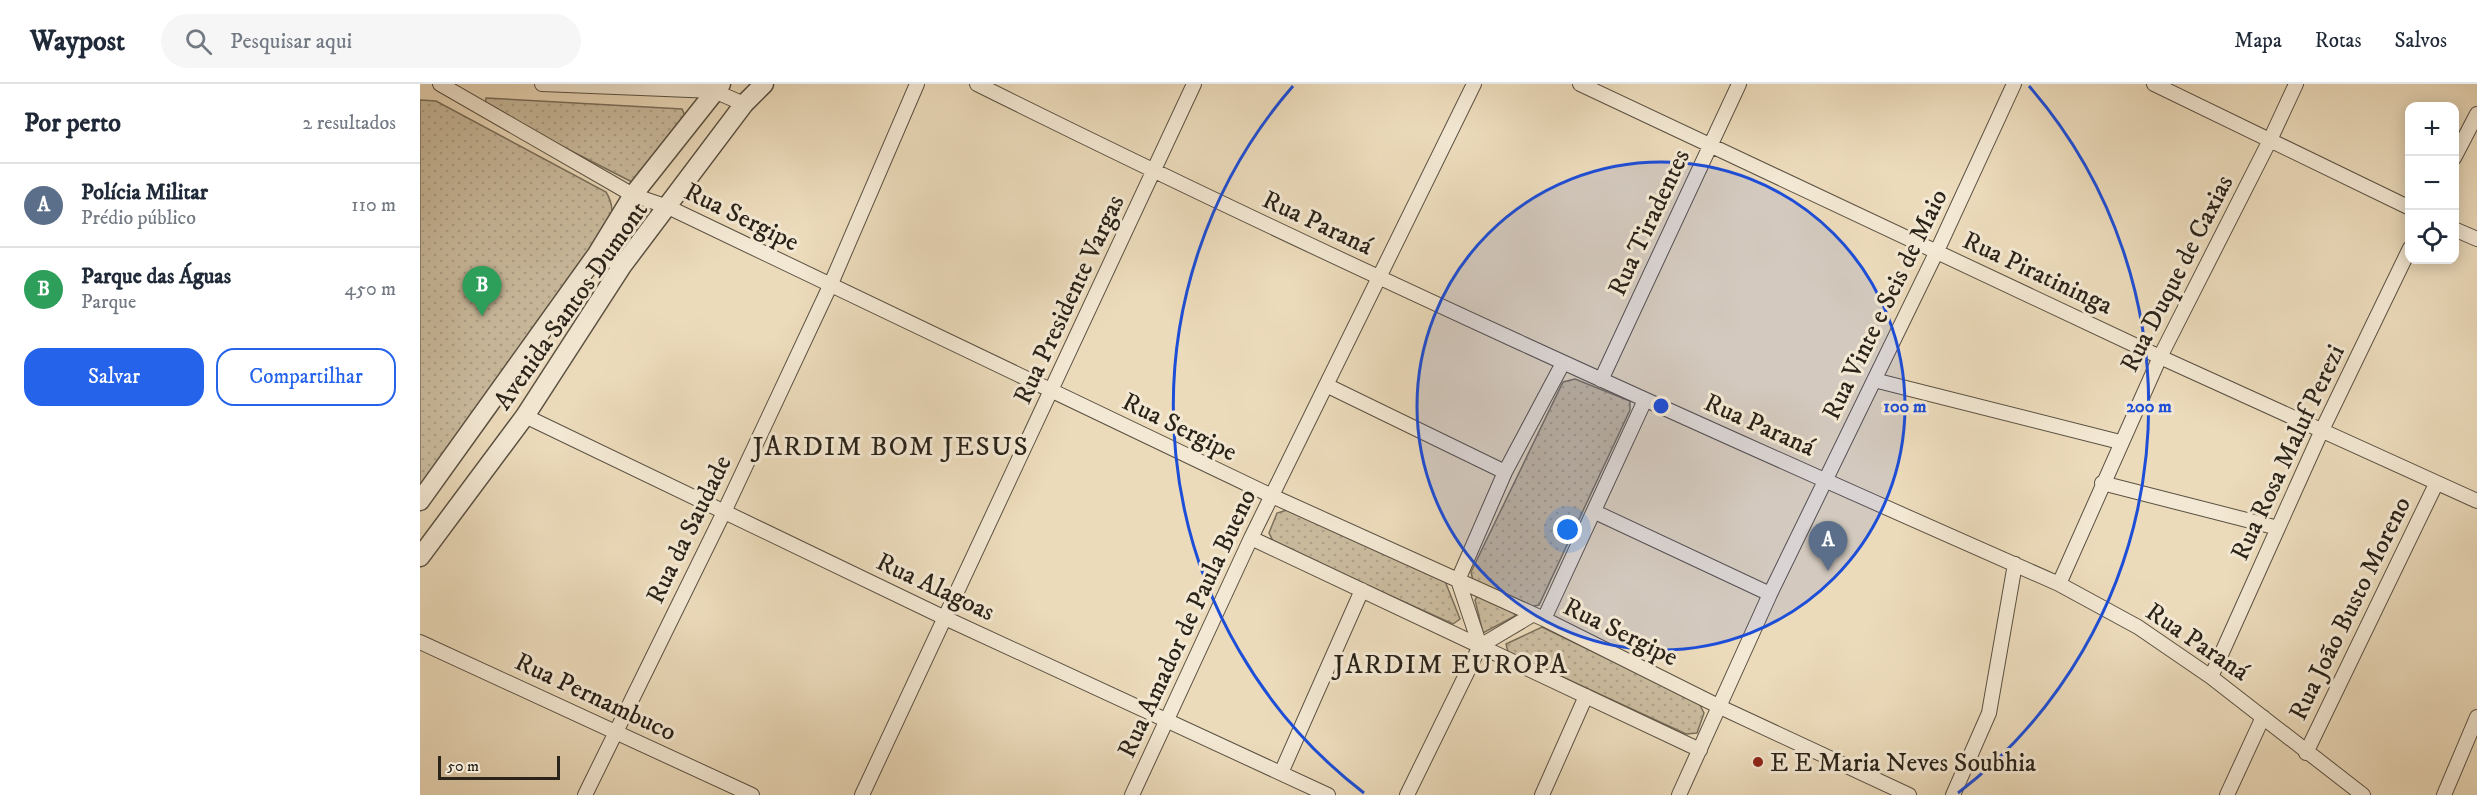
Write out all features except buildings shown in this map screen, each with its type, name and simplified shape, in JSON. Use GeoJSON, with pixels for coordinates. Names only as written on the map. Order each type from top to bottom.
{"type":"FeatureCollection","features":[{"type":"Feature","properties":{"kind":"street","name":"Rua Sergipe"},"geometry":{"type":"LineString","coordinates":[[440,84],[633,195],[668,207],[1272,496],[1538,617],[1720,707],[1909,795]]}},
{"type":"Feature","properties":{"kind":"street"},"geometry":{"type":"LineString","coordinates":[[542,84],[718,88],[744,104]]}},
{"type":"Feature","properties":{"kind":"street","name":"Avenida Santos Dumont"},"geometry":{"type":"LineString","coordinates":[[420,557],[525,416],[622,266],[744,104],[764,84]]}},
{"type":"Feature","properties":{"kind":"street","name":"Rua da Saudade"},"geometry":{"type":"LineString","coordinates":[[585,795],[724,512],[830,286],[917,84]]}},
{"type":"Feature","properties":{"kind":"street","name":"Rua Paraná"},"geometry":{"type":"LineString","coordinates":[[977,84],[1153,172],[1563,363],[2059,584],[2138,627],[2211,677],[2363,795]]}},
{"type":"Feature","properties":{"kind":"street","name":"Rua Presidente Vargas"},"geometry":{"type":"LineString","coordinates":[[862,795],[1194,84]]}},
{"type":"Feature","properties":{"kind":"street","name":"Rua Amador de Paula Bueno"},"geometry":{"type":"LineString","coordinates":[[1132,795],[1251,538],[1474,84]]}},
{"type":"Feature","properties":{"kind":"street","name":"Rua Piratininga"},"geometry":{"type":"LineString","coordinates":[[1580,84],[2160,357],[2477,501]]}},
{"type":"Feature","properties":{"kind":"street","name":"Rua Tiradentes"},"geometry":{"type":"LineString","coordinates":[[1601,380],[1739,84]]}},
{"type":"Feature","properties":{"kind":"street","name":"Rua Vinte e Seis de Maio"},"geometry":{"type":"LineString","coordinates":[[1679,795],[1770,594],[1937,251],[2014,84]]}},
{"type":"Feature","properties":{"kind":"street"},"geometry":{"type":"LineString","coordinates":[[2154,84],[2405,206]]}},
{"type":"Feature","properties":{"kind":"street","name":"Rua Duque de Caxias"},"geometry":{"type":"LineString","coordinates":[[2059,584],[2120,442],[2160,357],[2296,84]]}},
{"type":"Feature","properties":{"kind":"street","name":"Avenida Santos Dumont"},"geometry":{"type":"LineString","coordinates":[[420,501],[597,254],[633,195],[718,88]]}},
{"type":"Feature","properties":{"kind":"street"},"geometry":{"type":"LineString","coordinates":[[2455,156],[2477,114]]}},
{"type":"Feature","properties":{"kind":"street"},"geometry":{"type":"LineString","coordinates":[[2459,231],[2477,239]]}},
{"type":"Feature","properties":{"kind":"street"},"geometry":{"type":"LineString","coordinates":[[597,254],[622,266]]}},
{"type":"Feature","properties":{"kind":"street","name":"Rua Rosa Maluf Perezi"},"geometry":{"type":"LineString","coordinates":[[2211,677],[2322,430],[2405,256]]}},
{"type":"Feature","properties":{"kind":"street"},"geometry":{"type":"LineString","coordinates":[[1480,646],[1458,580],[1505,472],[1563,363]]}},
{"type":"Feature","properties":{"kind":"street"},"geometry":{"type":"LineString","coordinates":[[1874,380],[2120,442]]}},
{"type":"Feature","properties":{"kind":"street"},"geometry":{"type":"LineString","coordinates":[[1326,385],[1505,472]]}},
{"type":"Feature","properties":{"kind":"street"},"geometry":{"type":"LineString","coordinates":[[1407,795],[1480,646],[1538,617],[1595,512],[1644,400]]}},
{"type":"Feature","properties":{"kind":"street","name":"Rua Alagoas"},"geometry":{"type":"LineString","coordinates":[[525,416],[945,618],[1328,795]]}},
{"type":"Feature","properties":{"kind":"street"},"geometry":{"type":"LineString","coordinates":[[2102,483],[2278,528]]}},
{"type":"Feature","properties":{"kind":"street","name":"Rua João Busto Moreno"},"geometry":{"type":"LineString","coordinates":[[2306,753],[2436,484]]}},
{"type":"Feature","properties":{"kind":"street"},"geometry":{"type":"LineString","coordinates":[[1595,512],[1770,594]]}},
{"type":"Feature","properties":{"kind":"street"},"geometry":{"type":"LineString","coordinates":[[1251,538],[1700,750]]}},
{"type":"Feature","properties":{"kind":"street"},"geometry":{"type":"LineString","coordinates":[[1953,795],[1989,713],[2015,564]]}},
{"type":"Feature","properties":{"kind":"street"},"geometry":{"type":"LineString","coordinates":[[1281,773],[1362,590]]}},
{"type":"Feature","properties":{"kind":"street","name":"Rua Pernambuco"},"geometry":{"type":"LineString","coordinates":[[420,642],[752,795]]}},
{"type":"Feature","properties":{"kind":"street"},"geometry":{"type":"LineString","coordinates":[[1542,795],[1586,696]]}},
{"type":"Feature","properties":{"kind":"street"},"geometry":{"type":"LineString","coordinates":[[2227,795],[2263,717]]}},
{"type":"Feature","properties":{"kind":"street"},"geometry":{"type":"LineString","coordinates":[[2444,795],[2477,717]]}},
{"type":"Feature","properties":{"kind":"shaded area"},"geometry":{"type":"Polygon","coordinates":[[[486,98],[682,109],[685,116],[632,182],[485,107],[486,98]]]}},
{"type":"Feature","properties":{"kind":"shaded area"},"geometry":{"type":"Polygon","coordinates":[[[420,100],[436,101],[606,192],[612,208],[609,222],[591,251],[420,487],[420,100]]]}},
{"type":"Feature","properties":{"kind":"shaded area"},"geometry":{"type":"Polygon","coordinates":[[[1575,379],[1630,401],[1630,410],[1539,605],[1530,607],[1473,581],[1471,572],[1563,382],[1575,379]]]}},
{"type":"Feature","properties":{"kind":"shaded area"},"geometry":{"type":"Polygon","coordinates":[[[1287,510],[1445,581],[1460,619],[1453,624],[1274,543],[1269,533],[1277,513],[1287,510]]]}},
{"type":"Feature","properties":{"kind":"shaded area"},"geometry":{"type":"Polygon","coordinates":[[[1478,595],[1514,611],[1515,616],[1483,633],[1475,600],[1478,595]]]}},
{"type":"Feature","properties":{"kind":"shaded area"},"geometry":{"type":"Polygon","coordinates":[[[1542,627],[1699,703],[1704,713],[1697,733],[1686,734],[1508,652],[1506,644],[1542,627]]]}},
{"type":"Feature","properties":{"kind":"place","name":"Parque das Águas"},"geometry":{"type":"Point","coordinates":[482,316]}},
{"type":"Feature","properties":{"kind":"place","name":"Polícia Militar"},"geometry":{"type":"Point","coordinates":[1828,571]}},
{"type":"Feature","properties":{"kind":"place","name":"E E Maria Neves Soubhia"},"geometry":{"type":"Point","coordinates":[1758,762]}},
{"type":"Feature","properties":{"kind":"district","name":"JARDIM BOM JESUS"},"geometry":{"type":"Point","coordinates":[891,446]}},
{"type":"Feature","properties":{"kind":"district","name":"JARDIM EUROPA"},"geometry":{"type":"Point","coordinates":[1451,664]}}]}
